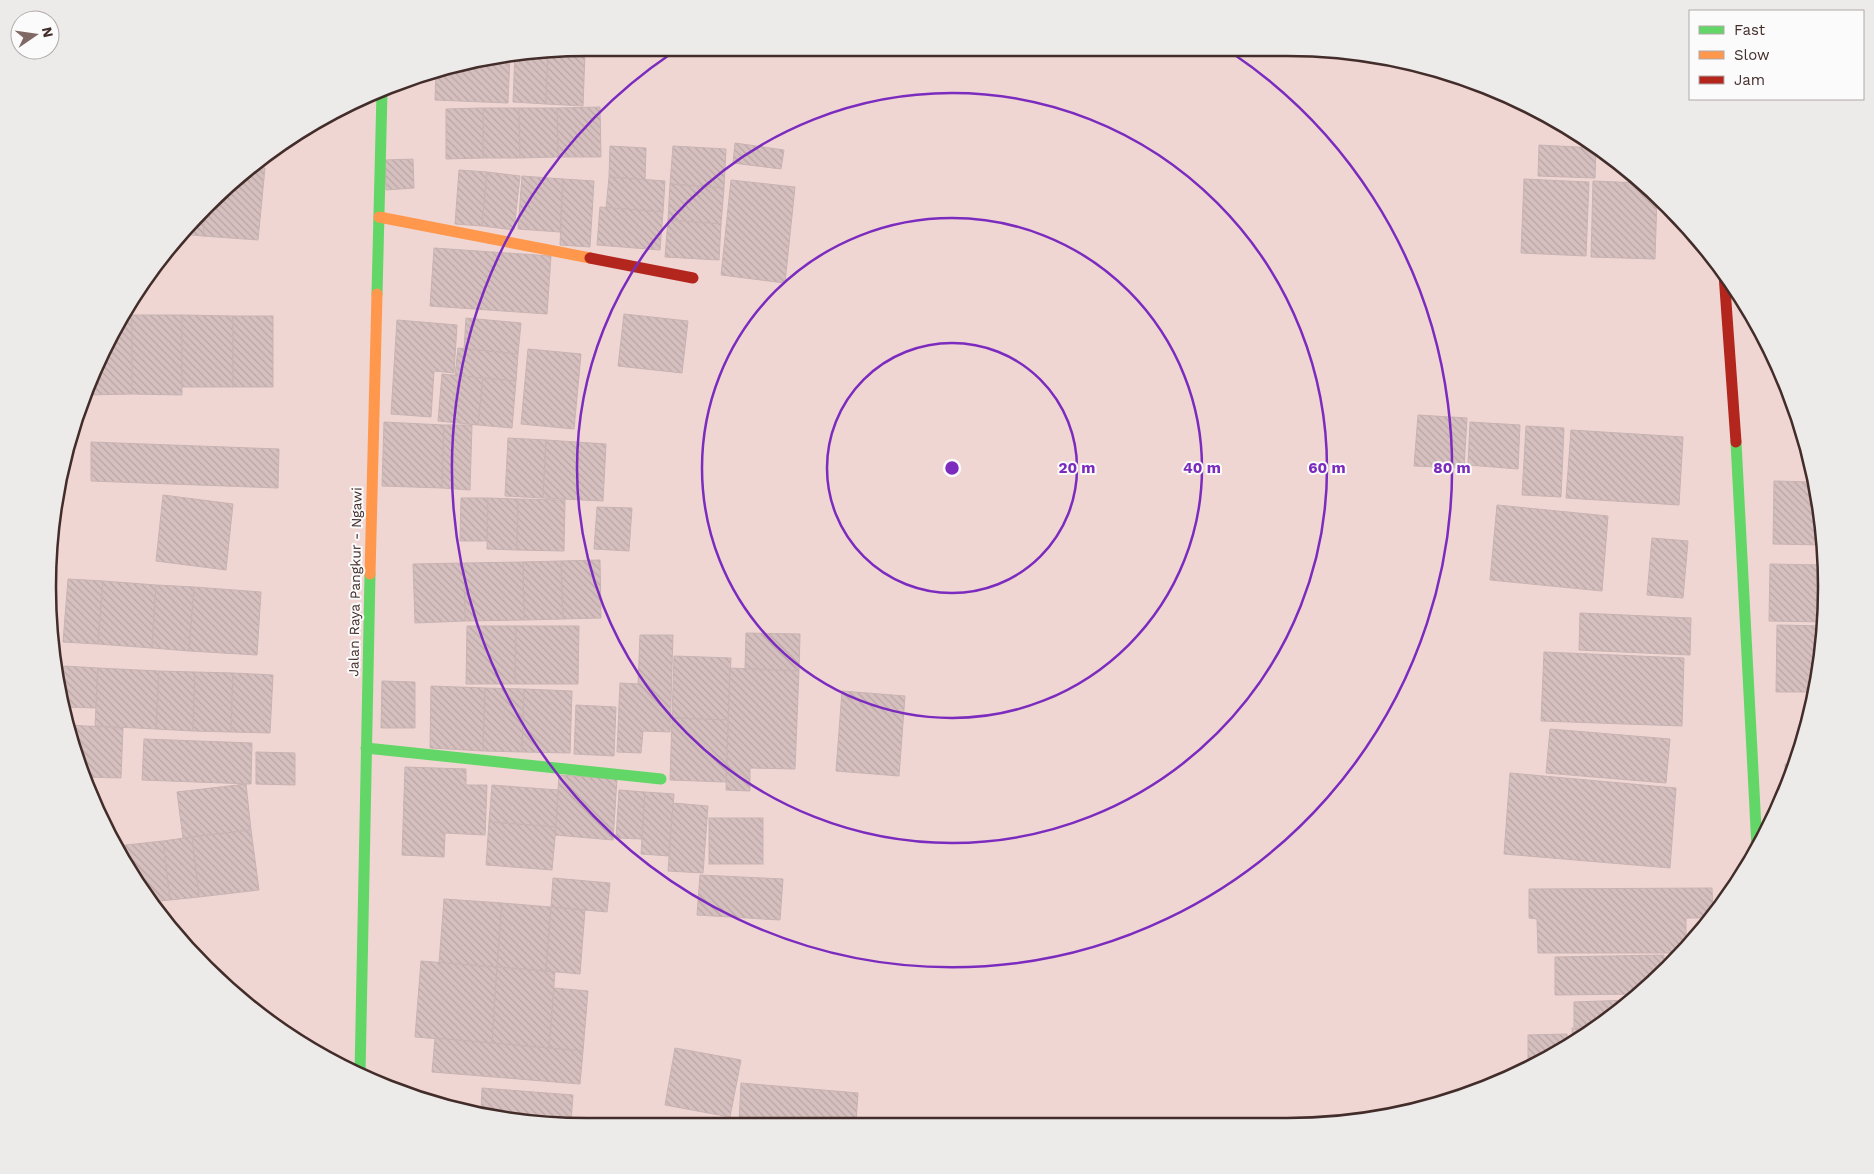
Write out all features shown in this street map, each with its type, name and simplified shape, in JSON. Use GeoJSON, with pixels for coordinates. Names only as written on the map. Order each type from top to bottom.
{"type":"FeatureCollection","features":[{"type":"Feature","properties":{"kind":"street","name":"Jalan Raya Pangkur - Ngawi"},"geometry":{"type":"LineString","coordinates":[[360,1067],[382,98]]}},
{"type":"Feature","properties":{"kind":"street"},"geometry":{"type":"LineString","coordinates":[[379,218],[693,278]]}},
{"type":"Feature","properties":{"kind":"street"},"geometry":{"type":"LineString","coordinates":[[1725,288],[1735,424],[1756,835]]}},
{"type":"Feature","properties":{"kind":"street"},"geometry":{"type":"LineString","coordinates":[[366,748],[661,779]]}},
{"type":"Feature","properties":{"kind":"building"},"geometry":{"type":"Polygon","coordinates":[[[585,56],[583,106],[546,104],[548,57],[585,56]]]}},
{"type":"Feature","properties":{"kind":"building"},"geometry":{"type":"Polygon","coordinates":[[[548,57],[546,104],[513,102],[515,61],[548,57]]]}},
{"type":"Feature","properties":{"kind":"building"},"geometry":{"type":"Polygon","coordinates":[[[510,62],[508,103],[435,100],[436,78],[483,66],[510,62]]]}},
{"type":"Feature","properties":{"kind":"building"},"geometry":{"type":"Polygon","coordinates":[[[600,107],[601,157],[558,157],[557,108],[600,107]]]}},
{"type":"Feature","properties":{"kind":"building"},"geometry":{"type":"Polygon","coordinates":[[[483,108],[519,108],[520,158],[483,158],[483,108]]]}},
{"type":"Feature","properties":{"kind":"building"},"geometry":{"type":"Polygon","coordinates":[[[483,108],[483,158],[446,159],[446,109],[483,108]]]}},
{"type":"Feature","properties":{"kind":"building"},"geometry":{"type":"Polygon","coordinates":[[[519,108],[557,108],[558,157],[520,158],[519,108]]]}},
{"type":"Feature","properties":{"kind":"building"},"geometry":{"type":"Polygon","coordinates":[[[735,143],[784,150],[781,169],[733,163],[735,143]]]}},
{"type":"Feature","properties":{"kind":"building"},"geometry":{"type":"Polygon","coordinates":[[[1539,145],[1584,147],[1596,156],[1595,178],[1538,176],[1539,145]]]}},
{"type":"Feature","properties":{"kind":"building"},"geometry":{"type":"Polygon","coordinates":[[[610,146],[646,148],[645,180],[609,177],[610,146]]]}},
{"type":"Feature","properties":{"kind":"building"},"geometry":{"type":"Polygon","coordinates":[[[673,146],[726,149],[724,188],[670,184],[673,146]]]}},
{"type":"Feature","properties":{"kind":"building"},"geometry":{"type":"Polygon","coordinates":[[[413,159],[414,188],[386,190],[385,160],[413,159]]]}},
{"type":"Feature","properties":{"kind":"building"},"geometry":{"type":"Polygon","coordinates":[[[262,168],[265,168],[258,240],[203,236],[204,220],[237,188],[262,168]]]}},
{"type":"Feature","properties":{"kind":"building"},"geometry":{"type":"Polygon","coordinates":[[[459,170],[487,172],[482,226],[455,224],[459,170]]]}},
{"type":"Feature","properties":{"kind":"building"},"geometry":{"type":"Polygon","coordinates":[[[487,172],[520,176],[514,230],[482,226],[487,172]]]}},
{"type":"Feature","properties":{"kind":"building"},"geometry":{"type":"Polygon","coordinates":[[[522,176],[563,179],[560,232],[518,229],[522,176]]]}},
{"type":"Feature","properties":{"kind":"building"},"geometry":{"type":"Polygon","coordinates":[[[609,177],[665,181],[663,212],[606,208],[609,177]]]}},
{"type":"Feature","properties":{"kind":"building"},"geometry":{"type":"Polygon","coordinates":[[[563,179],[594,181],[590,247],[560,245],[563,179]]]}},
{"type":"Feature","properties":{"kind":"building"},"geometry":{"type":"Polygon","coordinates":[[[1524,179],[1589,182],[1586,256],[1521,253],[1524,179]]]}},
{"type":"Feature","properties":{"kind":"building"},"geometry":{"type":"Polygon","coordinates":[[[731,180],[795,187],[785,283],[721,275],[731,180]]]}},
{"type":"Feature","properties":{"kind":"building"},"geometry":{"type":"Polygon","coordinates":[[[1593,181],[1630,183],[1657,207],[1655,259],[1591,257],[1593,181]]]}},
{"type":"Feature","properties":{"kind":"building"},"geometry":{"type":"Polygon","coordinates":[[[670,184],[724,188],[721,224],[668,220],[670,184]]]}},
{"type":"Feature","properties":{"kind":"building"},"geometry":{"type":"Polygon","coordinates":[[[600,207],[663,212],[660,250],[597,245],[600,207]]]}},
{"type":"Feature","properties":{"kind":"building"},"geometry":{"type":"Polygon","coordinates":[[[204,220],[203,236],[190,235],[204,220]]]}},
{"type":"Feature","properties":{"kind":"building"},"geometry":{"type":"Polygon","coordinates":[[[668,220],[721,224],[719,260],[665,257],[668,220]]]}},
{"type":"Feature","properties":{"kind":"building"},"geometry":{"type":"Polygon","coordinates":[[[434,248],[551,256],[547,314],[430,306],[434,248]]]}},
{"type":"Feature","properties":{"kind":"building"},"geometry":{"type":"Polygon","coordinates":[[[624,314],[688,321],[682,373],[618,366],[624,314]]]}},
{"type":"Feature","properties":{"kind":"building"},"geometry":{"type":"Polygon","coordinates":[[[131,315],[132,315],[132,394],[93,395],[111,352],[131,315]]]}},
{"type":"Feature","properties":{"kind":"building"},"geometry":{"type":"Polygon","coordinates":[[[132,315],[182,315],[182,395],[132,394],[132,315]]]}},
{"type":"Feature","properties":{"kind":"building"},"geometry":{"type":"Polygon","coordinates":[[[182,315],[233,316],[233,387],[182,387],[182,315]]]}},
{"type":"Feature","properties":{"kind":"building"},"geometry":{"type":"Polygon","coordinates":[[[233,316],[273,316],[273,387],[233,387],[233,316]]]}},
{"type":"Feature","properties":{"kind":"building"},"geometry":{"type":"Polygon","coordinates":[[[466,318],[521,323],[518,354],[464,349],[466,318]]]}},
{"type":"Feature","properties":{"kind":"building"},"geometry":{"type":"Polygon","coordinates":[[[397,320],[457,325],[454,373],[434,371],[431,417],[391,414],[397,320]]]}},
{"type":"Feature","properties":{"kind":"building"},"geometry":{"type":"Polygon","coordinates":[[[458,348],[518,354],[516,381],[455,376],[458,348]]]}},
{"type":"Feature","properties":{"kind":"building"},"geometry":{"type":"Polygon","coordinates":[[[528,349],[581,354],[574,429],[521,424],[528,349]]]}},
{"type":"Feature","properties":{"kind":"building"},"geometry":{"type":"Polygon","coordinates":[[[442,374],[483,378],[478,425],[438,421],[442,374]]]}},
{"type":"Feature","properties":{"kind":"building"},"geometry":{"type":"Polygon","coordinates":[[[483,378],[516,381],[512,428],[478,425],[483,378]]]}},
{"type":"Feature","properties":{"kind":"building"},"geometry":{"type":"Polygon","coordinates":[[[1418,415],[1467,418],[1464,468],[1414,466],[1418,415]]]}},
{"type":"Feature","properties":{"kind":"building"},"geometry":{"type":"Polygon","coordinates":[[[384,422],[444,425],[442,488],[382,486],[384,422]]]}},
{"type":"Feature","properties":{"kind":"building"},"geometry":{"type":"Polygon","coordinates":[[[1470,422],[1520,425],[1518,469],[1468,465],[1470,422]]]}},
{"type":"Feature","properties":{"kind":"building"},"geometry":{"type":"Polygon","coordinates":[[[444,425],[472,425],[470,490],[442,488],[444,425]]]}},
{"type":"Feature","properties":{"kind":"building"},"geometry":{"type":"Polygon","coordinates":[[[1526,426],[1564,428],[1561,497],[1522,495],[1526,426]]]}},
{"type":"Feature","properties":{"kind":"building"},"geometry":{"type":"Polygon","coordinates":[[[1571,430],[1683,437],[1679,505],[1566,498],[1571,430]]]}},
{"type":"Feature","properties":{"kind":"building"},"geometry":{"type":"Polygon","coordinates":[[[508,438],[546,440],[543,498],[505,496],[508,438]]]}},
{"type":"Feature","properties":{"kind":"building"},"geometry":{"type":"Polygon","coordinates":[[[546,440],[606,444],[603,501],[543,498],[546,440]]]}},
{"type":"Feature","properties":{"kind":"building"},"geometry":{"type":"Polygon","coordinates":[[[91,442],[279,449],[278,488],[91,481],[91,442]]]}},
{"type":"Feature","properties":{"kind":"building"},"geometry":{"type":"Polygon","coordinates":[[[1774,481],[1808,482],[1816,545],[1773,544],[1774,481]]]}},
{"type":"Feature","properties":{"kind":"building"},"geometry":{"type":"Polygon","coordinates":[[[163,495],[233,504],[226,570],[156,561],[163,495]]]}},
{"type":"Feature","properties":{"kind":"building"},"geometry":{"type":"Polygon","coordinates":[[[461,498],[488,498],[487,541],[460,541],[461,498]]]}},
{"type":"Feature","properties":{"kind":"building"},"geometry":{"type":"Polygon","coordinates":[[[488,498],[518,499],[517,550],[487,549],[488,498]]]}},
{"type":"Feature","properties":{"kind":"building"},"geometry":{"type":"Polygon","coordinates":[[[518,499],[565,500],[564,551],[517,550],[518,499]]]}},
{"type":"Feature","properties":{"kind":"building"},"geometry":{"type":"Polygon","coordinates":[[[1497,505],[1608,516],[1602,591],[1490,580],[1497,505]]]}},
{"type":"Feature","properties":{"kind":"building"},"geometry":{"type":"Polygon","coordinates":[[[597,507],[632,508],[629,551],[594,549],[597,507]]]}},
{"type":"Feature","properties":{"kind":"building"},"geometry":{"type":"Polygon","coordinates":[[[1652,538],[1688,541],[1683,598],[1647,595],[1652,538]]]}},
{"type":"Feature","properties":{"kind":"building"},"geometry":{"type":"Polygon","coordinates":[[[600,560],[601,618],[563,619],[561,561],[600,560]]]}},
{"type":"Feature","properties":{"kind":"building"},"geometry":{"type":"Polygon","coordinates":[[[561,561],[563,619],[524,620],[523,562],[561,561]]]}},
{"type":"Feature","properties":{"kind":"building"},"geometry":{"type":"Polygon","coordinates":[[[523,562],[524,620],[465,621],[464,563],[523,562]]]}},
{"type":"Feature","properties":{"kind":"building"},"geometry":{"type":"Polygon","coordinates":[[[464,563],[465,621],[415,623],[413,564],[464,563]]]}},
{"type":"Feature","properties":{"kind":"building"},"geometry":{"type":"Polygon","coordinates":[[[1770,564],[1817,565],[1817,622],[1769,621],[1770,564]]]}},
{"type":"Feature","properties":{"kind":"building"},"geometry":{"type":"Polygon","coordinates":[[[68,579],[103,581],[98,644],[63,642],[68,579]]]}},
{"type":"Feature","properties":{"kind":"building"},"geometry":{"type":"Polygon","coordinates":[[[103,581],[156,585],[152,648],[98,644],[103,581]]]}},
{"type":"Feature","properties":{"kind":"building"},"geometry":{"type":"Polygon","coordinates":[[[156,585],[194,587],[189,651],[152,648],[156,585]]]}},
{"type":"Feature","properties":{"kind":"building"},"geometry":{"type":"Polygon","coordinates":[[[194,587],[261,592],[257,655],[189,651],[194,587]]]}},
{"type":"Feature","properties":{"kind":"building"},"geometry":{"type":"Polygon","coordinates":[[[1580,613],[1691,618],[1690,655],[1579,650],[1580,613]]]}},
{"type":"Feature","properties":{"kind":"building"},"geometry":{"type":"Polygon","coordinates":[[[1777,625],[1817,626],[1808,692],[1776,692],[1777,625]]]}},
{"type":"Feature","properties":{"kind":"building"},"geometry":{"type":"Polygon","coordinates":[[[467,626],[516,626],[515,684],[466,684],[467,626]]]}},
{"type":"Feature","properties":{"kind":"building"},"geometry":{"type":"Polygon","coordinates":[[[516,626],[579,626],[578,684],[515,684],[516,626]]]}},
{"type":"Feature","properties":{"kind":"building"},"geometry":{"type":"Polygon","coordinates":[[[746,633],[800,634],[799,671],[745,669],[746,633]]]}},
{"type":"Feature","properties":{"kind":"building"},"geometry":{"type":"Polygon","coordinates":[[[640,635],[673,635],[670,732],[643,731],[641,753],[617,752],[620,683],[638,684],[640,635]]]}},
{"type":"Feature","properties":{"kind":"building"},"geometry":{"type":"Polygon","coordinates":[[[1544,652],[1684,658],[1682,726],[1541,721],[1544,652]]]}},
{"type":"Feature","properties":{"kind":"building"},"geometry":{"type":"Polygon","coordinates":[[[674,656],[731,658],[728,720],[672,718],[674,656]]]}},
{"type":"Feature","properties":{"kind":"building"},"geometry":{"type":"Polygon","coordinates":[[[64,666],[98,668],[96,708],[70,707],[64,675],[64,666]]]}},
{"type":"Feature","properties":{"kind":"building"},"geometry":{"type":"Polygon","coordinates":[[[98,668],[159,671],[156,729],[95,726],[98,668]]]}},
{"type":"Feature","properties":{"kind":"building"},"geometry":{"type":"Polygon","coordinates":[[[730,668],[799,671],[795,769],[750,768],[750,791],[726,790],[730,668]]]}},
{"type":"Feature","properties":{"kind":"building"},"geometry":{"type":"Polygon","coordinates":[[[159,671],[195,672],[193,731],[156,729],[159,671]]]}},
{"type":"Feature","properties":{"kind":"building"},"geometry":{"type":"Polygon","coordinates":[[[195,672],[233,673],[231,732],[193,731],[195,672]]]}},
{"type":"Feature","properties":{"kind":"building"},"geometry":{"type":"Polygon","coordinates":[[[233,673],[273,675],[270,733],[231,732],[233,673]]]}},
{"type":"Feature","properties":{"kind":"building"},"geometry":{"type":"Polygon","coordinates":[[[382,681],[415,682],[415,728],[381,728],[382,681]]]}},
{"type":"Feature","properties":{"kind":"building"},"geometry":{"type":"Polygon","coordinates":[[[431,686],[485,688],[483,751],[430,748],[431,686]]]}},
{"type":"Feature","properties":{"kind":"building"},"geometry":{"type":"Polygon","coordinates":[[[485,688],[524,689],[522,752],[483,751],[485,688]]]}},
{"type":"Feature","properties":{"kind":"building"},"geometry":{"type":"Polygon","coordinates":[[[524,689],[572,691],[570,753],[522,752],[524,689]]]}},
{"type":"Feature","properties":{"kind":"building"},"geometry":{"type":"Polygon","coordinates":[[[842,691],[905,696],[899,776],[836,771],[842,691]]]}},
{"type":"Feature","properties":{"kind":"building"},"geometry":{"type":"Polygon","coordinates":[[[576,705],[616,707],[614,756],[574,754],[576,705]]]}},
{"type":"Feature","properties":{"kind":"building"},"geometry":{"type":"Polygon","coordinates":[[[672,718],[728,720],[726,782],[670,780],[672,718]]]}},
{"type":"Feature","properties":{"kind":"building"},"geometry":{"type":"Polygon","coordinates":[[[74,725],[123,728],[121,778],[92,777],[74,725]]]}},
{"type":"Feature","properties":{"kind":"building"},"geometry":{"type":"Polygon","coordinates":[[[1550,729],[1670,739],[1666,783],[1546,773],[1550,729]]]}},
{"type":"Feature","properties":{"kind":"building"},"geometry":{"type":"Polygon","coordinates":[[[144,739],[252,743],[251,784],[142,780],[144,739]]]}},
{"type":"Feature","properties":{"kind":"building"},"geometry":{"type":"Polygon","coordinates":[[[256,752],[295,753],[295,785],[256,784],[256,752]]]}},
{"type":"Feature","properties":{"kind":"building"},"geometry":{"type":"Polygon","coordinates":[[[405,767],[466,769],[466,785],[487,785],[485,835],[445,833],[444,857],[402,855],[405,767]]]}},
{"type":"Feature","properties":{"kind":"building"},"geometry":{"type":"Polygon","coordinates":[[[1510,773],[1676,788],[1670,868],[1504,854],[1510,773]]]}},
{"type":"Feature","properties":{"kind":"building"},"geometry":{"type":"Polygon","coordinates":[[[559,775],[617,779],[613,840],[555,835],[559,775]]]}},
{"type":"Feature","properties":{"kind":"building"},"geometry":{"type":"Polygon","coordinates":[[[246,784],[251,830],[183,838],[177,792],[246,784]]]}},
{"type":"Feature","properties":{"kind":"building"},"geometry":{"type":"Polygon","coordinates":[[[492,785],[558,790],[556,827],[489,822],[492,785]]]}},
{"type":"Feature","properties":{"kind":"building"},"geometry":{"type":"Polygon","coordinates":[[[619,790],[645,792],[642,839],[616,838],[619,790]]]}},
{"type":"Feature","properties":{"kind":"building"},"geometry":{"type":"Polygon","coordinates":[[[645,792],[674,794],[669,856],[641,854],[645,792]]]}},
{"type":"Feature","properties":{"kind":"building"},"geometry":{"type":"Polygon","coordinates":[[[673,803],[708,806],[703,873],[668,871],[673,803]]]}},
{"type":"Feature","properties":{"kind":"building"},"geometry":{"type":"Polygon","coordinates":[[[709,818],[763,818],[763,864],[709,864],[709,818]]]}},
{"type":"Feature","properties":{"kind":"building"},"geometry":{"type":"Polygon","coordinates":[[[489,822],[556,827],[552,870],[486,865],[489,822]]]}},
{"type":"Feature","properties":{"kind":"building"},"geometry":{"type":"Polygon","coordinates":[[[251,830],[259,890],[199,897],[192,837],[251,830]]]}},
{"type":"Feature","properties":{"kind":"building"},"geometry":{"type":"Polygon","coordinates":[[[192,837],[199,897],[170,900],[163,841],[192,837]]]}},
{"type":"Feature","properties":{"kind":"building"},"geometry":{"type":"Polygon","coordinates":[[[163,841],[170,900],[160,901],[123,845],[163,841]]]}},
{"type":"Feature","properties":{"kind":"building"},"geometry":{"type":"Polygon","coordinates":[[[700,875],[783,879],[780,920],[697,915],[700,875]]]}},
{"type":"Feature","properties":{"kind":"building"},"geometry":{"type":"Polygon","coordinates":[[[553,878],[610,883],[607,912],[551,907],[553,878]]]}},
{"type":"Feature","properties":{"kind":"building"},"geometry":{"type":"Polygon","coordinates":[[[1712,888],[1713,904],[1701,918],[1686,918],[1686,937],[1671,953],[1538,953],[1537,919],[1529,918],[1529,889],[1712,888]]]}},
{"type":"Feature","properties":{"kind":"building"},"geometry":{"type":"Polygon","coordinates":[[[444,899],[502,903],[497,967],[439,963],[444,899]]]}},
{"type":"Feature","properties":{"kind":"building"},"geometry":{"type":"Polygon","coordinates":[[[502,903],[551,907],[546,971],[497,967],[502,903]]]}},
{"type":"Feature","properties":{"kind":"building"},"geometry":{"type":"Polygon","coordinates":[[[551,907],[585,910],[580,974],[546,971],[551,907]]]}},
{"type":"Feature","properties":{"kind":"building"},"geometry":{"type":"Polygon","coordinates":[[[1664,955],[1664,960],[1627,994],[1555,995],[1555,957],[1664,955]]]}},
{"type":"Feature","properties":{"kind":"building"},"geometry":{"type":"Polygon","coordinates":[[[421,961],[497,967],[492,1043],[415,1037],[421,961]]]}},
{"type":"Feature","properties":{"kind":"building"},"geometry":{"type":"Polygon","coordinates":[[[497,967],[555,972],[549,1048],[492,1043],[497,967]]]}},
{"type":"Feature","properties":{"kind":"building"},"geometry":{"type":"Polygon","coordinates":[[[554,988],[588,991],[583,1051],[549,1048],[554,988]]]}},
{"type":"Feature","properties":{"kind":"building"},"geometry":{"type":"Polygon","coordinates":[[[1619,1000],[1583,1027],[1574,1027],[1574,1002],[1619,1000]]]}},
{"type":"Feature","properties":{"kind":"building"},"geometry":{"type":"Polygon","coordinates":[[[1572,1028],[1582,1028],[1572,1034],[1572,1028]]]}},
{"type":"Feature","properties":{"kind":"building"},"geometry":{"type":"Polygon","coordinates":[[[1567,1034],[1567,1038],[1528,1060],[1528,1035],[1567,1034]]]}},
{"type":"Feature","properties":{"kind":"building"},"geometry":{"type":"Polygon","coordinates":[[[435,1038],[583,1051],[580,1084],[432,1072],[435,1038]]]}},
{"type":"Feature","properties":{"kind":"building"},"geometry":{"type":"Polygon","coordinates":[[[675,1048],[741,1060],[730,1117],[665,1105],[675,1048]]]}},
{"type":"Feature","properties":{"kind":"building"},"geometry":{"type":"Polygon","coordinates":[[[741,1083],[858,1093],[856,1118],[739,1118],[741,1083]]]}},
{"type":"Feature","properties":{"kind":"building"},"geometry":{"type":"Polygon","coordinates":[[[482,1088],[573,1095],[571,1118],[552,1117],[481,1108],[482,1088]]]}},
{"type":"Feature","properties":{"kind":"traffic: fast"},"geometry":{"type":"LineString","coordinates":[[377,294],[382,98]]}},
{"type":"Feature","properties":{"kind":"traffic: fast"},"geometry":{"type":"LineString","coordinates":[[1736,442],[1756,835]]}},
{"type":"Feature","properties":{"kind":"traffic: fast"},"geometry":{"type":"LineString","coordinates":[[360,1067],[370,574]]}},
{"type":"Feature","properties":{"kind":"traffic: fast"},"geometry":{"type":"LineString","coordinates":[[366,748],[661,779]]}},
{"type":"Feature","properties":{"kind":"traffic: slow"},"geometry":{"type":"LineString","coordinates":[[379,217],[590,258]]}},
{"type":"Feature","properties":{"kind":"traffic: slow"},"geometry":{"type":"LineString","coordinates":[[370,574],[377,294]]}},
{"type":"Feature","properties":{"kind":"traffic: jam"},"geometry":{"type":"LineString","coordinates":[[590,258],[693,278]]}},
{"type":"Feature","properties":{"kind":"traffic: jam"},"geometry":{"type":"LineString","coordinates":[[1725,288],[1736,442]]}}]}
